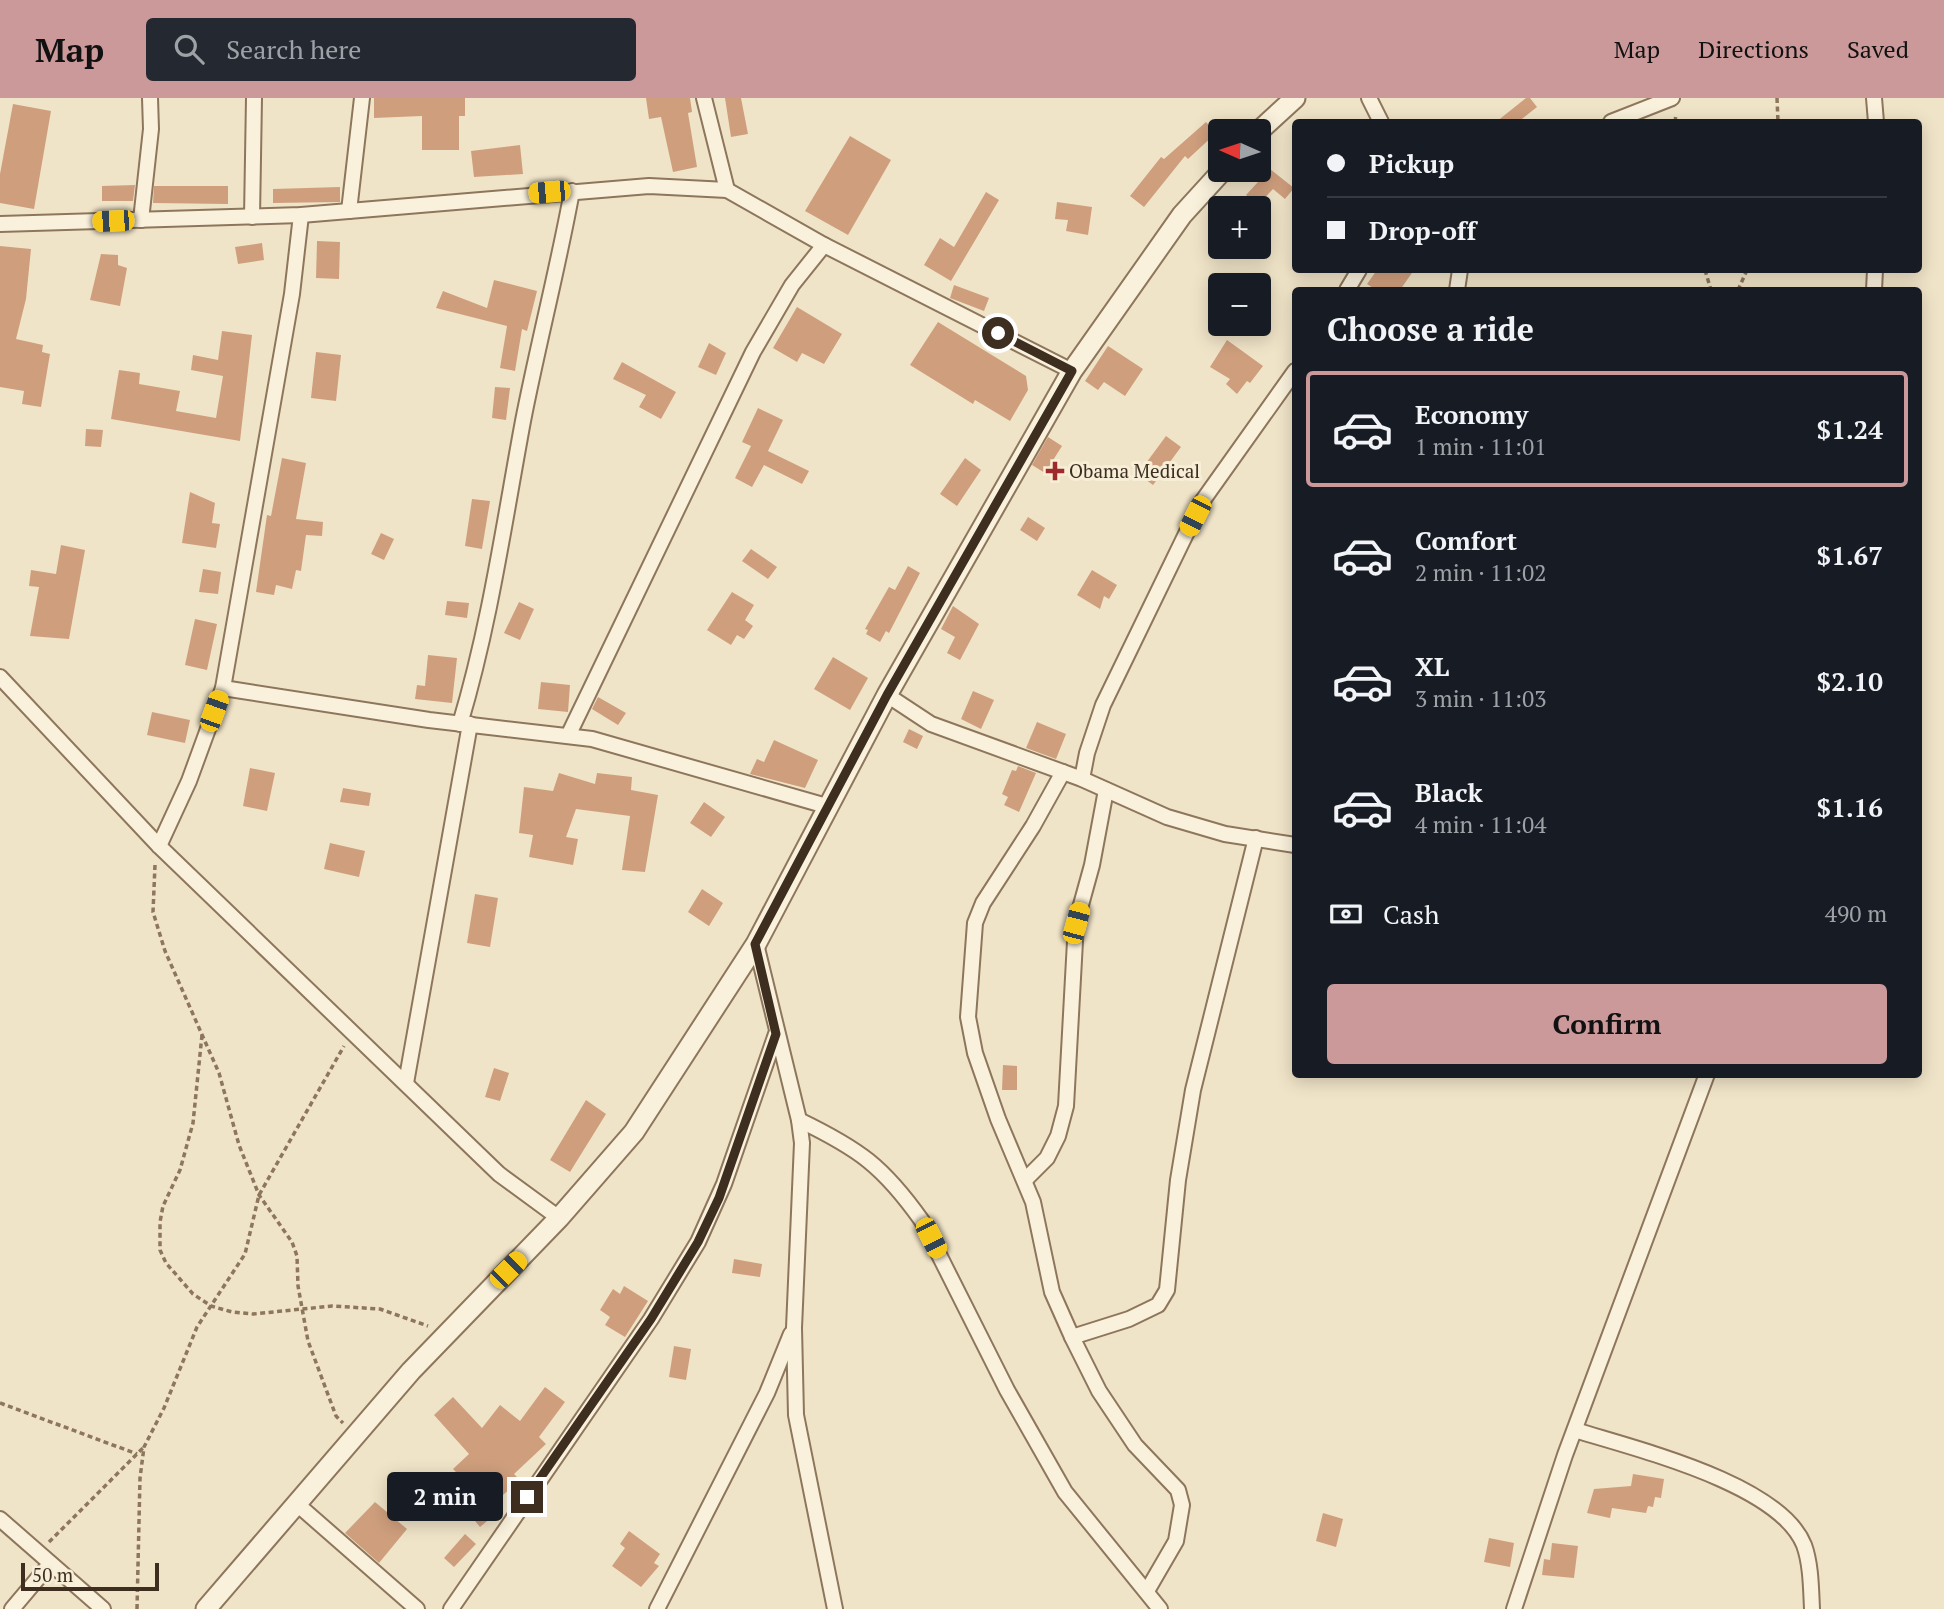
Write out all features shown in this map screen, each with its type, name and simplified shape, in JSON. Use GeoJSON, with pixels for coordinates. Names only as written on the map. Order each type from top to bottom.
{"type":"FeatureCollection","features":[{"type":"Feature","properties":{"kind":"street"},"geometry":{"type":"LineString","coordinates":[[141,220],[151,128],[150,98]]}},
{"type":"Feature","properties":{"kind":"street"},"geometry":{"type":"LineString","coordinates":[[252,217],[254,98]]}},
{"type":"Feature","properties":{"kind":"street"},"geometry":{"type":"LineString","coordinates":[[349,211],[362,98]]}},
{"type":"Feature","properties":{"kind":"street"},"geometry":{"type":"LineString","coordinates":[[704,98],[727,190]]}},
{"type":"Feature","properties":{"kind":"street"},"geometry":{"type":"LineString","coordinates":[[1271,120],[1294,98]]}},
{"type":"Feature","properties":{"kind":"street"},"geometry":{"type":"LineString","coordinates":[[1369,98],[1380,119]]}},
{"type":"Feature","properties":{"kind":"street"},"geometry":{"type":"LineString","coordinates":[[1619,119],[1672,98]]}},
{"type":"Feature","properties":{"kind":"street"},"geometry":{"type":"LineString","coordinates":[[1874,98],[1876,119]]}},
{"type":"Feature","properties":{"kind":"street"},"geometry":{"type":"LineString","coordinates":[[206,1609],[458,1321],[559,1218],[634,1132],[755,944],[887,695],[1072,371],[1182,215],[1212,182]]}},
{"type":"Feature","properties":{"kind":"street"},"geometry":{"type":"LineString","coordinates":[[0,224],[301,215],[649,186],[727,190],[824,245],[1072,371]]}},
{"type":"Feature","properties":{"kind":"street"},"geometry":{"type":"LineString","coordinates":[[406,1083],[465,724],[487,625],[531,381],[572,191]]}},
{"type":"Feature","properties":{"kind":"street"},"geometry":{"type":"LineString","coordinates":[[159,846],[189,781],[223,688],[292,294],[301,215]]}},
{"type":"Feature","properties":{"kind":"street"},"geometry":{"type":"LineString","coordinates":[[568,736],[753,352],[792,285],[824,245]]}},
{"type":"Feature","properties":{"kind":"street"},"geometry":{"type":"LineString","coordinates":[[1082,779],[1087,753],[1104,705],[1192,520],[1221,474],[1292,375]]}},
{"type":"Feature","properties":{"kind":"street"},"geometry":{"type":"LineString","coordinates":[[0,677],[159,846],[499,1174],[559,1218]]}},
{"type":"Feature","properties":{"kind":"street"},"geometry":{"type":"LineString","coordinates":[[223,688],[604,743],[830,807]]}},
{"type":"Feature","properties":{"kind":"street"},"geometry":{"type":"LineString","coordinates":[[887,695],[931,724],[1082,779],[1193,826],[1292,844]]}},
{"type":"Feature","properties":{"kind":"street"},"geometry":{"type":"LineString","coordinates":[[1063,772],[1033,827],[983,903],[975,923],[969,970],[968,1017],[975,1053],[1008,1146],[1026,1180],[1052,1292],[1099,1391],[1135,1445],[1178,1490],[1182,1505],[1176,1541],[1147,1591]]}},
{"type":"Feature","properties":{"kind":"street"},"geometry":{"type":"LineString","coordinates":[[1026,1180],[1047,1158],[1058,1136],[1066,1106],[1076,923],[1092,865],[1106,790]]}},
{"type":"Feature","properties":{"kind":"street"},"geometry":{"type":"LineString","coordinates":[[1072,1337],[1129,1319],[1157,1305],[1167,1290],[1178,1181],[1194,1090],[1256,838]]}},
{"type":"Feature","properties":{"kind":"street"},"geometry":{"type":"LineString","coordinates":[[755,944],[799,1120],[803,1166],[794,1328],[796,1415],[835,1609]]}},
{"type":"Feature","properties":{"kind":"street"},"geometry":{"type":"LineString","coordinates":[[451,1609],[651,1319],[698,1242],[724,1184],[776,1034]]}},
{"type":"Feature","properties":{"kind":"street"},"geometry":{"type":"LineString","coordinates":[[1514,1609],[1575,1430],[1706,1078]]}},
{"type":"Feature","properties":{"kind":"street"},"geometry":{"type":"LineString","coordinates":[[799,1120],[851,1145],[877,1167],[906,1199],[922,1222],[1007,1390],[1065,1492],[1160,1609]]}},
{"type":"Feature","properties":{"kind":"street"},"geometry":{"type":"LineString","coordinates":[[657,1609],[767,1393],[794,1328]]}},
{"type":"Feature","properties":{"kind":"street"},"geometry":{"type":"LineString","coordinates":[[1575,1430],[1746,1490],[1777,1510],[1793,1527],[1804,1546],[1812,1609]]}},
{"type":"Feature","properties":{"kind":"street"},"geometry":{"type":"LineString","coordinates":[[297,1504],[417,1609]]}},
{"type":"Feature","properties":{"kind":"street"},"geometry":{"type":"LineString","coordinates":[[0,1519],[103,1609]]}},
{"type":"Feature","properties":{"kind":"street"},"geometry":{"type":"LineString","coordinates":[[12,1609],[51,1564]]}},
{"type":"Feature","properties":{"kind":"path"},"geometry":{"type":"LineString","coordinates":[[1777,98],[1778,119]]}},
{"type":"Feature","properties":{"kind":"path"},"geometry":{"type":"LineString","coordinates":[[159,846],[152,883],[153,912],[165,951],[219,1073],[239,1145],[259,1195],[292,1242],[297,1256],[298,1286],[309,1341],[336,1416],[356,1437]]}},
{"type":"Feature","properties":{"kind":"path"},"geometry":{"type":"LineString","coordinates":[[38,1553],[144,1447],[164,1408],[186,1349],[245,1254],[259,1195],[353,1031]]}},
{"type":"Feature","properties":{"kind":"path"},"geometry":{"type":"LineString","coordinates":[[202,1033],[193,1123],[180,1170],[163,1206],[159,1237],[166,1263],[181,1283],[211,1306],[253,1314],[332,1306],[380,1309],[404,1316],[423,1326],[458,1321]]}},
{"type":"Feature","properties":{"kind":"path"},"geometry":{"type":"LineString","coordinates":[[0,1403],[137,1454]]}},
{"type":"Feature","properties":{"kind":"path"},"geometry":{"type":"LineString","coordinates":[[137,1609],[140,1478],[144,1447]]}},
{"type":"Feature","properties":{"kind":"building"},"geometry":{"type":"Polygon","coordinates":[[[374,98],[465,98],[465,116],[459,116],[459,150],[422,150],[422,116],[374,118],[374,98]]]}},
{"type":"Feature","properties":{"kind":"building"},"geometry":{"type":"Polygon","coordinates":[[[646,98],[690,98],[692,112],[688,113],[697,167],[673,172],[661,117],[649,119],[646,98]]]}},
{"type":"Feature","properties":{"kind":"building"},"geometry":{"type":"Polygon","coordinates":[[[725,98],[741,98],[748,134],[731,137],[725,98]]]}},
{"type":"Feature","properties":{"kind":"building"},"geometry":{"type":"Polygon","coordinates":[[[1526,98],[1530,98],[1537,107],[1522,119],[1500,119],[1526,98]]]}},
{"type":"Feature","properties":{"kind":"building"},"geometry":{"type":"Polygon","coordinates":[[[13,104],[51,111],[34,209],[0,203],[0,174],[13,104]]]}},
{"type":"Feature","properties":{"kind":"building"},"geometry":{"type":"Polygon","coordinates":[[[1206,122],[1208,124],[1208,140],[1188,159],[1185,156],[1144,207],[1130,196],[1161,157],[1164,159],[1206,122]]]}},
{"type":"Feature","properties":{"kind":"building"},"geometry":{"type":"Polygon","coordinates":[[[850,136],[891,160],[848,235],[805,211],[850,136]]]}},
{"type":"Feature","properties":{"kind":"building"},"geometry":{"type":"Polygon","coordinates":[[[520,145],[523,174],[474,177],[471,151],[520,145]]]}},
{"type":"Feature","properties":{"kind":"building"},"geometry":{"type":"Polygon","coordinates":[[[1271,170],[1292,186],[1285,199],[1273,189],[1266,196],[1247,196],[1258,182],[1271,182],[1271,170]]]}},
{"type":"Feature","properties":{"kind":"building"},"geometry":{"type":"Polygon","coordinates":[[[135,185],[133,201],[102,201],[102,186],[135,185]]]}},
{"type":"Feature","properties":{"kind":"building"},"geometry":{"type":"Polygon","coordinates":[[[154,186],[228,186],[228,204],[153,203],[154,186]]]}},
{"type":"Feature","properties":{"kind":"building"},"geometry":{"type":"Polygon","coordinates":[[[340,187],[340,202],[273,203],[273,189],[340,187]]]}},
{"type":"Feature","properties":{"kind":"building"},"geometry":{"type":"Polygon","coordinates":[[[986,192],[999,200],[951,281],[924,265],[940,238],[954,247],[986,192]]]}},
{"type":"Feature","properties":{"kind":"building"},"geometry":{"type":"Polygon","coordinates":[[[1057,202],[1092,207],[1088,235],[1066,231],[1068,220],[1055,219],[1057,202]]]}},
{"type":"Feature","properties":{"kind":"building"},"geometry":{"type":"Polygon","coordinates":[[[317,241],[340,242],[339,279],[316,278],[317,241]]]}},
{"type":"Feature","properties":{"kind":"building"},"geometry":{"type":"Polygon","coordinates":[[[262,243],[264,260],[238,264],[235,247],[262,243]]]}},
{"type":"Feature","properties":{"kind":"building"},"geometry":{"type":"Polygon","coordinates":[[[0,246],[31,249],[26,299],[16,339],[43,345],[42,352],[50,354],[41,407],[22,404],[24,391],[0,387],[0,246]]]}},
{"type":"Feature","properties":{"kind":"building"},"geometry":{"type":"Polygon","coordinates":[[[101,254],[118,255],[118,265],[127,268],[120,306],[90,300],[101,254]]]}},
{"type":"Feature","properties":{"kind":"building"},"geometry":{"type":"Polygon","coordinates":[[[1375,273],[1412,273],[1402,287],[1372,287],[1367,284],[1375,273]]]}},
{"type":"Feature","properties":{"kind":"building"},"geometry":{"type":"Polygon","coordinates":[[[494,280],[537,291],[527,331],[522,329],[515,371],[500,368],[507,326],[436,308],[443,291],[487,308],[494,280]]]}},
{"type":"Feature","properties":{"kind":"building"},"geometry":{"type":"Polygon","coordinates":[[[954,285],[989,298],[984,311],[950,298],[954,285]]]}},
{"type":"Feature","properties":{"kind":"building"},"geometry":{"type":"Polygon","coordinates":[[[797,307],[842,334],[824,364],[802,353],[797,362],[773,348],[797,307]]]}},
{"type":"Feature","properties":{"kind":"building"},"geometry":{"type":"Polygon","coordinates":[[[938,322],[1026,376],[1028,390],[1010,421],[975,400],[973,404],[910,365],[938,322]]]}},
{"type":"Feature","properties":{"kind":"building"},"geometry":{"type":"Polygon","coordinates":[[[222,331],[252,335],[240,441],[111,419],[119,370],[140,373],[139,384],[180,391],[176,411],[216,418],[223,376],[191,370],[193,355],[218,360],[222,331]]]}},
{"type":"Feature","properties":{"kind":"building"},"geometry":{"type":"Polygon","coordinates":[[[1227,340],[1263,366],[1237,394],[1226,384],[1230,379],[1210,367],[1227,340]]]}},
{"type":"Feature","properties":{"kind":"building"},"geometry":{"type":"Polygon","coordinates":[[[709,343],[726,353],[716,375],[698,367],[709,343]]]}},
{"type":"Feature","properties":{"kind":"building"},"geometry":{"type":"Polygon","coordinates":[[[1108,346],[1143,369],[1125,396],[1104,382],[1098,390],[1085,381],[1108,346]]]}},
{"type":"Feature","properties":{"kind":"building"},"geometry":{"type":"Polygon","coordinates":[[[316,352],[341,355],[336,401],[311,398],[316,352]]]}},
{"type":"Feature","properties":{"kind":"building"},"geometry":{"type":"Polygon","coordinates":[[[622,362],[676,392],[661,419],[639,407],[646,395],[613,379],[622,362]]]}},
{"type":"Feature","properties":{"kind":"building"},"geometry":{"type":"Polygon","coordinates":[[[495,387],[510,388],[506,420],[492,418],[495,387]]]}},
{"type":"Feature","properties":{"kind":"building"},"geometry":{"type":"Polygon","coordinates":[[[758,408],[783,420],[768,451],[809,471],[802,484],[764,465],[752,487],[735,478],[751,446],[742,442],[758,408]]]}},
{"type":"Feature","properties":{"kind":"building"},"geometry":{"type":"Polygon","coordinates":[[[86,429],[103,430],[101,447],[85,446],[86,429]]]}},
{"type":"Feature","properties":{"kind":"building"},"geometry":{"type":"Polygon","coordinates":[[[1166,436],[1181,447],[1153,485],[1138,474],[1166,436]]]}},
{"type":"Feature","properties":{"kind":"building"},"geometry":{"type":"Polygon","coordinates":[[[1048,437],[1062,446],[1045,473],[1032,465],[1048,437]]]}},
{"type":"Feature","properties":{"kind":"building"},"geometry":{"type":"Polygon","coordinates":[[[282,458],[306,463],[296,519],[323,522],[322,536],[306,535],[301,571],[296,570],[292,589],[276,585],[274,595],[256,592],[267,515],[271,516],[282,458]]]}},
{"type":"Feature","properties":{"kind":"building"},"geometry":{"type":"Polygon","coordinates":[[[965,458],[981,470],[957,506],[940,494],[965,458]]]}},
{"type":"Feature","properties":{"kind":"building"},"geometry":{"type":"Polygon","coordinates":[[[190,492],[215,503],[212,523],[220,524],[216,548],[182,543],[190,492]]]}},
{"type":"Feature","properties":{"kind":"building"},"geometry":{"type":"Polygon","coordinates":[[[472,499],[490,501],[482,549],[465,546],[472,499]]]}},
{"type":"Feature","properties":{"kind":"building"},"geometry":{"type":"Polygon","coordinates":[[[1028,517],[1045,528],[1037,541],[1020,530],[1028,517]]]}},
{"type":"Feature","properties":{"kind":"building"},"geometry":{"type":"Polygon","coordinates":[[[381,533],[394,539],[384,560],[371,554],[381,533]]]}},
{"type":"Feature","properties":{"kind":"building"},"geometry":{"type":"Polygon","coordinates":[[[61,545],[85,550],[69,639],[30,636],[39,587],[29,586],[31,570],[56,574],[61,545]]]}},
{"type":"Feature","properties":{"kind":"building"},"geometry":{"type":"Polygon","coordinates":[[[751,549],[777,567],[768,579],[742,561],[751,549]]]}},
{"type":"Feature","properties":{"kind":"building"},"geometry":{"type":"Polygon","coordinates":[[[908,566],[920,573],[889,633],[886,631],[880,642],[866,634],[868,630],[865,629],[889,587],[895,590],[908,566]]]}},
{"type":"Feature","properties":{"kind":"building"},"geometry":{"type":"Polygon","coordinates":[[[203,569],[221,572],[218,594],[199,592],[203,569]]]}},
{"type":"Feature","properties":{"kind":"building"},"geometry":{"type":"Polygon","coordinates":[[[1092,570],[1117,585],[1109,599],[1104,596],[1100,609],[1077,595],[1092,570]]]}},
{"type":"Feature","properties":{"kind":"building"},"geometry":{"type":"Polygon","coordinates":[[[732,592],[754,605],[745,620],[753,626],[744,639],[737,635],[731,645],[707,630],[732,592]]]}},
{"type":"Feature","properties":{"kind":"building"},"geometry":{"type":"Polygon","coordinates":[[[447,601],[469,603],[467,618],[445,615],[447,601]]]}},
{"type":"Feature","properties":{"kind":"building"},"geometry":{"type":"Polygon","coordinates":[[[519,602],[534,609],[520,640],[504,633],[519,602]]]}},
{"type":"Feature","properties":{"kind":"building"},"geometry":{"type":"Polygon","coordinates":[[[953,606],[979,624],[960,660],[947,653],[955,637],[941,629],[953,606]]]}},
{"type":"Feature","properties":{"kind":"building"},"geometry":{"type":"Polygon","coordinates":[[[195,619],[217,624],[207,670],[185,665],[195,619]]]}},
{"type":"Feature","properties":{"kind":"building"},"geometry":{"type":"Polygon","coordinates":[[[428,655],[457,658],[452,703],[415,699],[417,685],[425,686],[428,655]]]}},
{"type":"Feature","properties":{"kind":"building"},"geometry":{"type":"Polygon","coordinates":[[[833,657],[868,678],[850,710],[814,689],[833,657]]]}},
{"type":"Feature","properties":{"kind":"building"},"geometry":{"type":"Polygon","coordinates":[[[541,682],[570,685],[568,712],[538,709],[541,682]]]}},
{"type":"Feature","properties":{"kind":"building"},"geometry":{"type":"Polygon","coordinates":[[[973,691],[994,700],[981,729],[961,719],[973,691]]]}},
{"type":"Feature","properties":{"kind":"building"},"geometry":{"type":"Polygon","coordinates":[[[598,697],[626,713],[618,725],[592,709],[598,697]]]}},
{"type":"Feature","properties":{"kind":"building"},"geometry":{"type":"Polygon","coordinates":[[[152,712],[190,720],[185,743],[147,735],[152,712]]]}},
{"type":"Feature","properties":{"kind":"building"},"geometry":{"type":"Polygon","coordinates":[[[1037,722],[1066,734],[1056,759],[1026,748],[1037,722]]]}},
{"type":"Feature","properties":{"kind":"building"},"geometry":{"type":"Polygon","coordinates":[[[909,729],[923,736],[917,749],[903,742],[909,729]]]}},
{"type":"Feature","properties":{"kind":"building"},"geometry":{"type":"Polygon","coordinates":[[[774,740],[818,760],[805,788],[750,774],[757,759],[764,762],[774,740]]]}},
{"type":"Feature","properties":{"kind":"building"},"geometry":{"type":"Polygon","coordinates":[[[1018,766],[1036,773],[1019,812],[1004,805],[1008,797],[1002,794],[1012,770],[1016,771],[1018,766]]]}},
{"type":"Feature","properties":{"kind":"building"},"geometry":{"type":"Polygon","coordinates":[[[250,768],[275,773],[267,811],[243,806],[250,768]]]}},
{"type":"Feature","properties":{"kind":"building"},"geometry":{"type":"Polygon","coordinates":[[[559,773],[595,784],[597,773],[632,777],[631,790],[658,795],[645,872],[622,870],[630,816],[576,809],[566,837],[578,839],[573,865],[529,857],[533,835],[519,833],[524,787],[553,791],[559,773]]]}},
{"type":"Feature","properties":{"kind":"building"},"geometry":{"type":"Polygon","coordinates":[[[343,788],[371,793],[369,806],[340,802],[343,788]]]}},
{"type":"Feature","properties":{"kind":"building"},"geometry":{"type":"Polygon","coordinates":[[[704,802],[725,817],[711,837],[690,823],[704,802]]]}},
{"type":"Feature","properties":{"kind":"building"},"geometry":{"type":"Polygon","coordinates":[[[330,843],[365,851],[359,877],[324,869],[330,843]]]}},
{"type":"Feature","properties":{"kind":"building"},"geometry":{"type":"Polygon","coordinates":[[[702,889],[723,903],[709,926],[688,912],[702,889]]]}},
{"type":"Feature","properties":{"kind":"building"},"geometry":{"type":"Polygon","coordinates":[[[475,894],[498,898],[490,947],[467,943],[475,894]]]}},
{"type":"Feature","properties":{"kind":"building"},"geometry":{"type":"Polygon","coordinates":[[[1003,1065],[1017,1066],[1017,1090],[1002,1090],[1003,1065]]]}},
{"type":"Feature","properties":{"kind":"building"},"geometry":{"type":"Polygon","coordinates":[[[494,1068],[509,1073],[500,1101],[485,1097],[494,1068]]]}},
{"type":"Feature","properties":{"kind":"building"},"geometry":{"type":"Polygon","coordinates":[[[586,1100],[606,1114],[570,1172],[550,1160],[586,1100]]]}},
{"type":"Feature","properties":{"kind":"building"},"geometry":{"type":"Polygon","coordinates":[[[734,1259],[762,1264],[760,1277],[732,1273],[734,1259]]]}},
{"type":"Feature","properties":{"kind":"building"},"geometry":{"type":"Polygon","coordinates":[[[624,1286],[648,1301],[625,1337],[605,1325],[610,1317],[600,1310],[613,1289],[620,1294],[624,1286]]]}},
{"type":"Feature","properties":{"kind":"building"},"geometry":{"type":"Polygon","coordinates":[[[674,1346],[691,1349],[686,1380],[669,1377],[674,1346]]]}},
{"type":"Feature","properties":{"kind":"building"},"geometry":{"type":"Polygon","coordinates":[[[545,1387],[565,1402],[539,1437],[546,1444],[514,1474],[520,1480],[494,1503],[500,1510],[480,1527],[452,1493],[466,1482],[453,1469],[469,1454],[434,1415],[453,1397],[482,1428],[500,1405],[520,1421],[545,1387]]]}},
{"type":"Feature","properties":{"kind":"building"},"geometry":{"type":"Polygon","coordinates":[[[1633,1474],[1664,1479],[1661,1498],[1655,1497],[1653,1507],[1648,1506],[1646,1513],[1612,1508],[1610,1518],[1587,1513],[1594,1489],[1631,1486],[1633,1474]]]}},
{"type":"Feature","properties":{"kind":"building"},"geometry":{"type":"Polygon","coordinates":[[[375,1502],[407,1529],[379,1563],[345,1533],[375,1502]]]}},
{"type":"Feature","properties":{"kind":"building"},"geometry":{"type":"Polygon","coordinates":[[[1323,1513],[1343,1519],[1336,1547],[1316,1541],[1323,1513]]]}},
{"type":"Feature","properties":{"kind":"building"},"geometry":{"type":"Polygon","coordinates":[[[629,1531],[660,1554],[654,1563],[659,1566],[641,1587],[612,1566],[625,1548],[620,1544],[629,1531]]]}},
{"type":"Feature","properties":{"kind":"building"},"geometry":{"type":"Polygon","coordinates":[[[465,1534],[476,1544],[454,1567],[444,1558],[465,1534]]]}},
{"type":"Feature","properties":{"kind":"building"},"geometry":{"type":"Polygon","coordinates":[[[1489,1538],[1514,1543],[1510,1567],[1484,1562],[1489,1538]]]}},
{"type":"Feature","properties":{"kind":"building"},"geometry":{"type":"Polygon","coordinates":[[[1552,1543],[1578,1546],[1574,1578],[1542,1575],[1544,1559],[1550,1560],[1552,1543]]]}},
{"type":"Feature","properties":{"kind":"place","name":"Obama Medical"},"geometry":{"type":"Point","coordinates":[1055,471]}},
{"type":"Feature","properties":{"kind":"route"},"geometry":{"type":"LineString","coordinates":[[527,1497],[651,1319],[713,1212],[776,1034],[755,944],[887,695],[1072,371],[998,333]]}}]}
